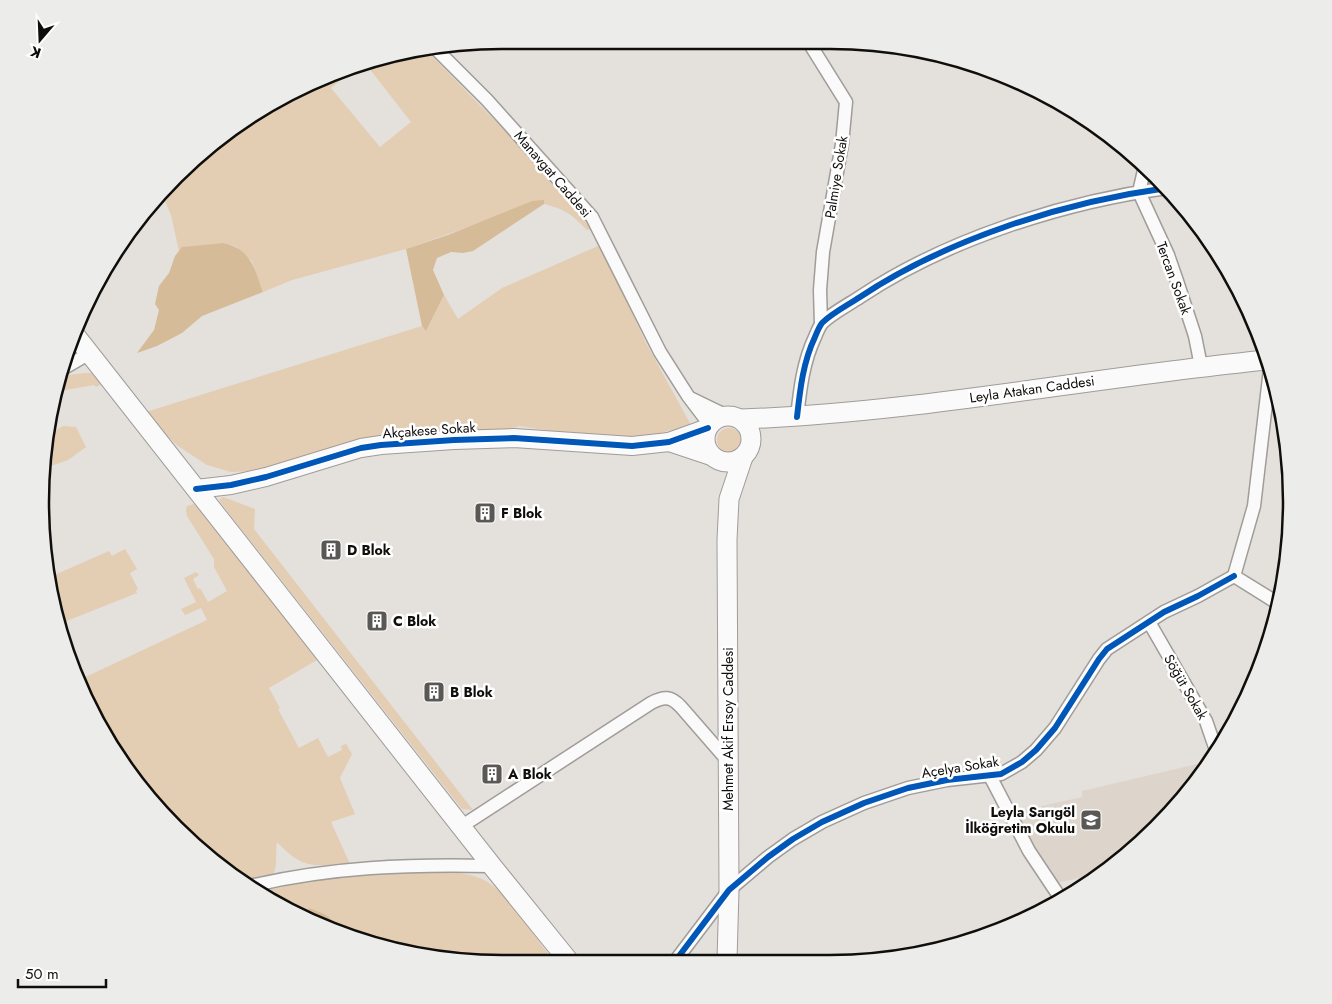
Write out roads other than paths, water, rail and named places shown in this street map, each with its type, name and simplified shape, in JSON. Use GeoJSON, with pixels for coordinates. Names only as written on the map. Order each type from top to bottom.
{"type":"FeatureCollection","features":[{"type":"Feature","properties":{"kind":"main road"},"geometry":{"type":"LineString","coordinates":[[79,339],[564,955]]}},
{"type":"Feature","properties":{"kind":"main road","name":"Leyla Atakan Caddesi"},"geometry":{"type":"LineString","coordinates":[[797,417],[894,408],[1201,366],[1260,361]]}},
{"type":"Feature","properties":{"kind":"main road"},"geometry":{"type":"LineString","coordinates":[[743,457],[728,463],[717,459],[708,451],[705,444],[705,436],[709,426],[720,418],[797,417]]}},
{"type":"Feature","properties":{"kind":"main road"},"geometry":{"type":"LineString","coordinates":[[752,440],[767,429],[797,417]]}},
{"type":"Feature","properties":{"kind":"main road"},"geometry":{"type":"LineString","coordinates":[[729,499],[743,457],[751,446],[752,440],[748,426],[734,418]]}},
{"type":"Feature","properties":{"kind":"main road"},"geometry":{"type":"LineString","coordinates":[[717,459],[729,499]]}},
{"type":"Feature","properties":{"kind":"main road","name":"Mehmet Akif Ersoy Caddesi"},"geometry":{"type":"LineString","coordinates":[[727,955],[729,890],[727,556],[729,499]]}},
{"type":"Feature","properties":{"kind":"street","name":"Palmiye Sokak"},"geometry":{"type":"LineString","coordinates":[[813,49],[846,102],[842,144],[823,252],[820,290],[821,324]]}},
{"type":"Feature","properties":{"kind":"street","name":"Manavgat Caddesi"},"geometry":{"type":"LineString","coordinates":[[440,53],[487,100],[592,217],[660,352],[709,426]]}},
{"type":"Feature","properties":{"kind":"street"},"geometry":{"type":"LineString","coordinates":[[1139,192],[1143,175]]}},
{"type":"Feature","properties":{"kind":"street"},"geometry":{"type":"LineString","coordinates":[[797,417],[806,359],[821,324],[869,291],[948,250],[1018,223],[1051,213],[1139,192],[1157,189]]}},
{"type":"Feature","properties":{"kind":"street","name":"Tercan Sokak"},"geometry":{"type":"LineString","coordinates":[[1139,192],[1178,281],[1195,336],[1201,366]]}},
{"type":"Feature","properties":{"kind":"street"},"geometry":{"type":"LineString","coordinates":[[70,364],[90,353]]}},
{"type":"Feature","properties":{"kind":"street"},"geometry":{"type":"LineString","coordinates":[[1268,385],[1254,506],[1234,576],[1273,600]]}},
{"type":"Feature","properties":{"kind":"street"},"geometry":{"type":"LineString","coordinates":[[688,396],[734,418]]}},
{"type":"Feature","properties":{"kind":"street"},"geometry":{"type":"LineString","coordinates":[[669,442],[709,426]]}},
{"type":"Feature","properties":{"kind":"street","name":"Akçakese Sokak"},"geometry":{"type":"LineString","coordinates":[[196,490],[266,477],[360,448],[399,443],[514,438],[611,446],[669,442]]}},
{"type":"Feature","properties":{"kind":"street"},"geometry":{"type":"LineString","coordinates":[[669,442],[717,459]]}},
{"type":"Feature","properties":{"kind":"street","name":"Açelya Sokak"},"geometry":{"type":"LineString","coordinates":[[680,955],[729,890],[768,857],[793,839],[844,811],[908,788],[947,780],[990,776],[1010,770],[1036,750],[1055,728],[1098,659],[1107,649],[1164,612],[1234,576]]}},
{"type":"Feature","properties":{"kind":"street","name":"Söğüt Sokak"},"geometry":{"type":"LineString","coordinates":[[1149,622],[1206,722],[1214,744]]}},
{"type":"Feature","properties":{"kind":"street"},"geometry":{"type":"LineString","coordinates":[[462,826],[651,703],[666,697],[674,699],[728,762]]}},
{"type":"Feature","properties":{"kind":"street"},"geometry":{"type":"LineString","coordinates":[[990,776],[1029,851],[1058,894]]}},
{"type":"Feature","properties":{"kind":"street"},"geometry":{"type":"LineString","coordinates":[[258,884],[333,870],[393,866],[492,866]]}},
{"type":"Feature","properties":{"kind":"street"},"geometry":{"type":"LineString","coordinates":[[1051,885],[1052,897]]}},
{"type":"Feature","properties":{"kind":"place","name":"F Blok"},"geometry":{"type":"Point","coordinates":[485,513]}},
{"type":"Feature","properties":{"kind":"place","name":"D Blok"},"geometry":{"type":"Point","coordinates":[331,550]}},
{"type":"Feature","properties":{"kind":"place","name":"C Blok"},"geometry":{"type":"Point","coordinates":[377,621]}},
{"type":"Feature","properties":{"kind":"place","name":"B Blok"},"geometry":{"type":"Point","coordinates":[434,692]}},
{"type":"Feature","properties":{"kind":"place","name":"A Blok"},"geometry":{"type":"Point","coordinates":[492,774]}},
{"type":"Feature","properties":{"kind":"place","name":"Leyla Sarıgöl İlköğretim Okulu"},"geometry":{"type":"Point","coordinates":[1091,820]}}]}
